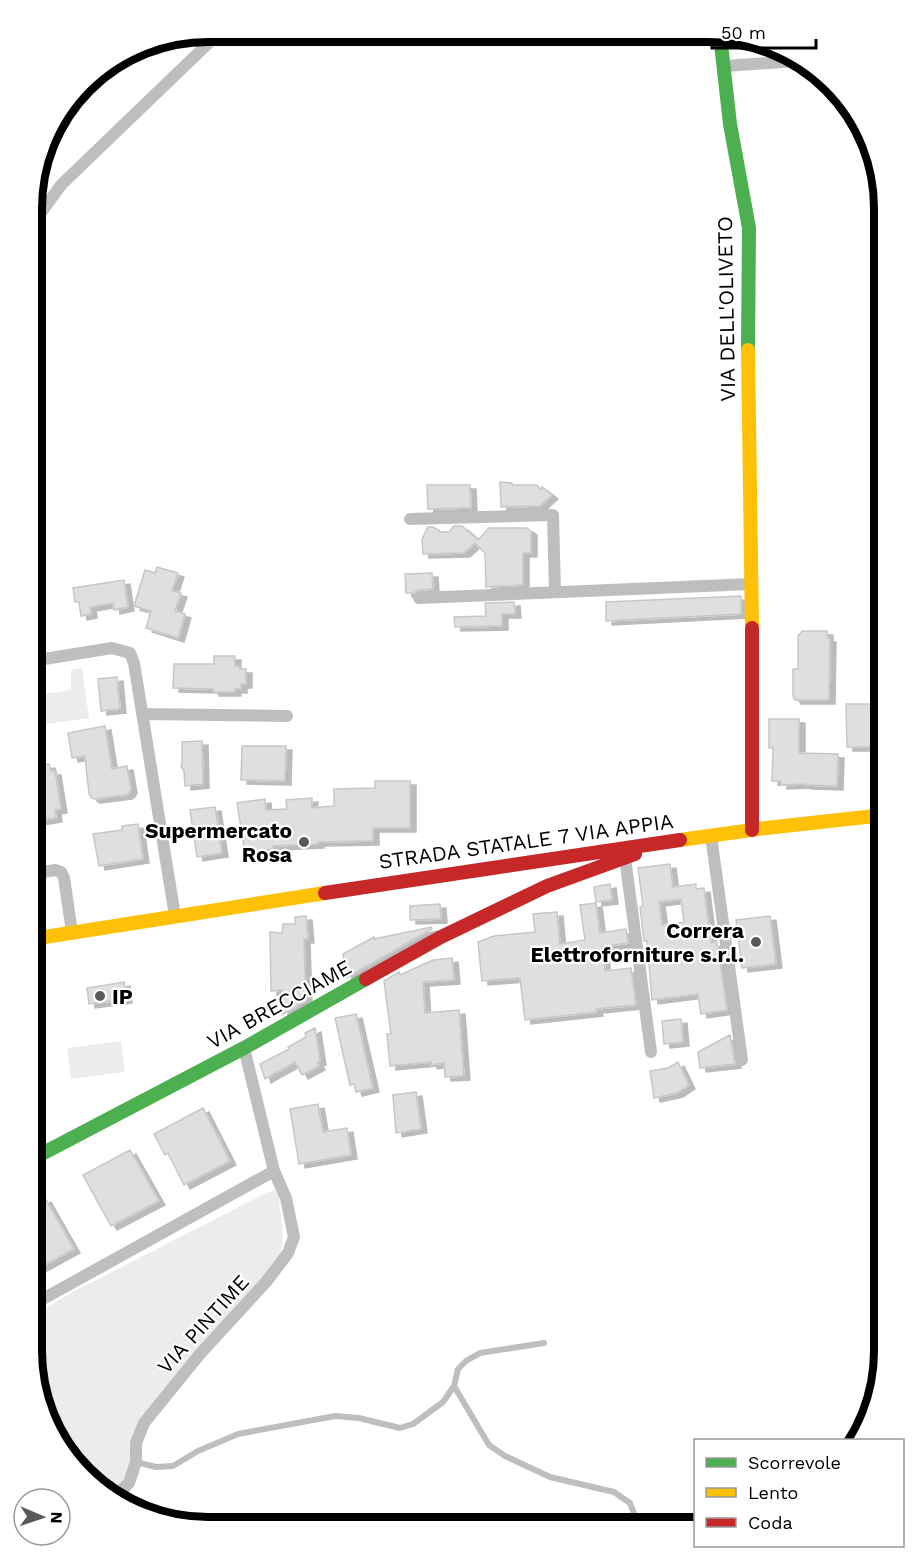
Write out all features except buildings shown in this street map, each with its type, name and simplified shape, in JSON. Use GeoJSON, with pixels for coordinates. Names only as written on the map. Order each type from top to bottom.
{"type":"FeatureCollection","features":[{"type":"Feature","properties":{"kind":"street"},"geometry":{"type":"LineString","coordinates":[[42,211],[61,185],[210,42]]}},
{"type":"Feature","properties":{"kind":"street","name":"VIA DELL'OLIVETO"},"geometry":{"type":"LineString","coordinates":[[721,43],[730,124],[749,228],[752,830]]}},
{"type":"Feature","properties":{"kind":"street"},"geometry":{"type":"LineString","coordinates":[[725,66],[786,62]]}},
{"type":"Feature","properties":{"kind":"street"},"geometry":{"type":"LineString","coordinates":[[411,519],[553,515],[555,592]]}},
{"type":"Feature","properties":{"kind":"street"},"geometry":{"type":"LineString","coordinates":[[419,598],[752,584]]}},
{"type":"Feature","properties":{"kind":"street"},"geometry":{"type":"LineString","coordinates":[[42,659],[112,648],[130,653],[135,663],[175,915]]}},
{"type":"Feature","properties":{"kind":"street"},"geometry":{"type":"LineString","coordinates":[[143,714],[287,716]]}},
{"type":"Feature","properties":{"kind":"street","name":"STRADA STATALE 7 VIA APPIA"},"geometry":{"type":"LineString","coordinates":[[42,937],[542,859],[752,830],[874,816]]}},
{"type":"Feature","properties":{"kind":"street"},"geometry":{"type":"LineString","coordinates":[[711,836],[742,1060]]}},
{"type":"Feature","properties":{"kind":"street","name":"VIA BRECCIAME"},"geometry":{"type":"LineString","coordinates":[[42,1154],[244,1048],[441,937],[547,886],[625,858],[653,845]]}},
{"type":"Feature","properties":{"kind":"street"},"geometry":{"type":"LineString","coordinates":[[625,858],[651,1052]]}},
{"type":"Feature","properties":{"kind":"street"},"geometry":{"type":"LineString","coordinates":[[542,859],[555,873],[553,881],[547,886]]}},
{"type":"Feature","properties":{"kind":"street"},"geometry":{"type":"LineString","coordinates":[[42,872],[55,870],[61,872],[64,878],[72,932]]}},
{"type":"Feature","properties":{"kind":"street","name":"VIA PINTIME"},"geometry":{"type":"LineString","coordinates":[[120,1492],[129,1483],[136,1462],[136,1443],[144,1423],[200,1354],[266,1282],[288,1253],[294,1237],[286,1198],[274,1171],[244,1048]]}},
{"type":"Feature","properties":{"kind":"street"},"geometry":{"type":"LineString","coordinates":[[42,1299],[274,1171]]}},
{"type":"Feature","properties":{"kind":"lane"},"geometry":{"type":"LineString","coordinates":[[136,1462],[156,1467],[173,1466],[198,1451],[238,1434],[335,1416],[359,1418],[400,1428],[413,1424],[442,1402],[454,1386],[458,1369],[466,1361],[480,1353],[544,1342]]}},
{"type":"Feature","properties":{"kind":"lane"},"geometry":{"type":"LineString","coordinates":[[454,1386],[489,1445],[505,1456],[550,1477],[614,1492],[630,1503],[634,1517]]}},
{"type":"Feature","properties":{"kind":"shaded area"},"geometry":{"type":"Polygon","coordinates":[[[82,668],[89,718],[42,725],[42,694],[71,690],[71,670],[82,668]]]}},
{"type":"Feature","properties":{"kind":"shaded area"},"geometry":{"type":"Polygon","coordinates":[[[121,1041],[125,1072],[71,1079],[67,1048],[121,1041]]]}},
{"type":"Feature","properties":{"kind":"shaded area"},"geometry":{"type":"Polygon","coordinates":[[[278,1190],[283,1236],[280,1259],[140,1422],[132,1462],[126,1477],[116,1489],[76,1452],[55,1414],[43,1372],[42,1310],[268,1192],[278,1190]]]}},
{"type":"Feature","properties":{"kind":"traffic: fast"},"geometry":{"type":"LineString","coordinates":[[721,43],[730,124],[749,228],[748,350]]}},
{"type":"Feature","properties":{"kind":"traffic: fast"},"geometry":{"type":"LineString","coordinates":[[42,1154],[244,1048],[366,979]]}},
{"type":"Feature","properties":{"kind":"traffic: slow"},"geometry":{"type":"LineString","coordinates":[[748,350],[752,628]]}},
{"type":"Feature","properties":{"kind":"traffic: slow"},"geometry":{"type":"LineString","coordinates":[[680,840],[874,816]]}},
{"type":"Feature","properties":{"kind":"traffic: slow"},"geometry":{"type":"LineString","coordinates":[[42,937],[325,893]]}},
{"type":"Feature","properties":{"kind":"traffic: jam"},"geometry":{"type":"LineString","coordinates":[[752,628],[752,830]]}},
{"type":"Feature","properties":{"kind":"traffic: jam"},"geometry":{"type":"LineString","coordinates":[[325,893],[680,840]]}},
{"type":"Feature","properties":{"kind":"traffic: jam"},"geometry":{"type":"LineString","coordinates":[[366,979],[441,937],[547,886],[635,854]]}},
{"type":"Feature","properties":{"kind":"place","name":"Supermercato Rosa"},"geometry":{"type":"Point","coordinates":[304,842]}},
{"type":"Feature","properties":{"kind":"place","name":"Correra Elettroforniture s.r.l."},"geometry":{"type":"Point","coordinates":[756,942]}},
{"type":"Feature","properties":{"kind":"place","name":"IP"},"geometry":{"type":"Point","coordinates":[100,996]}}]}
